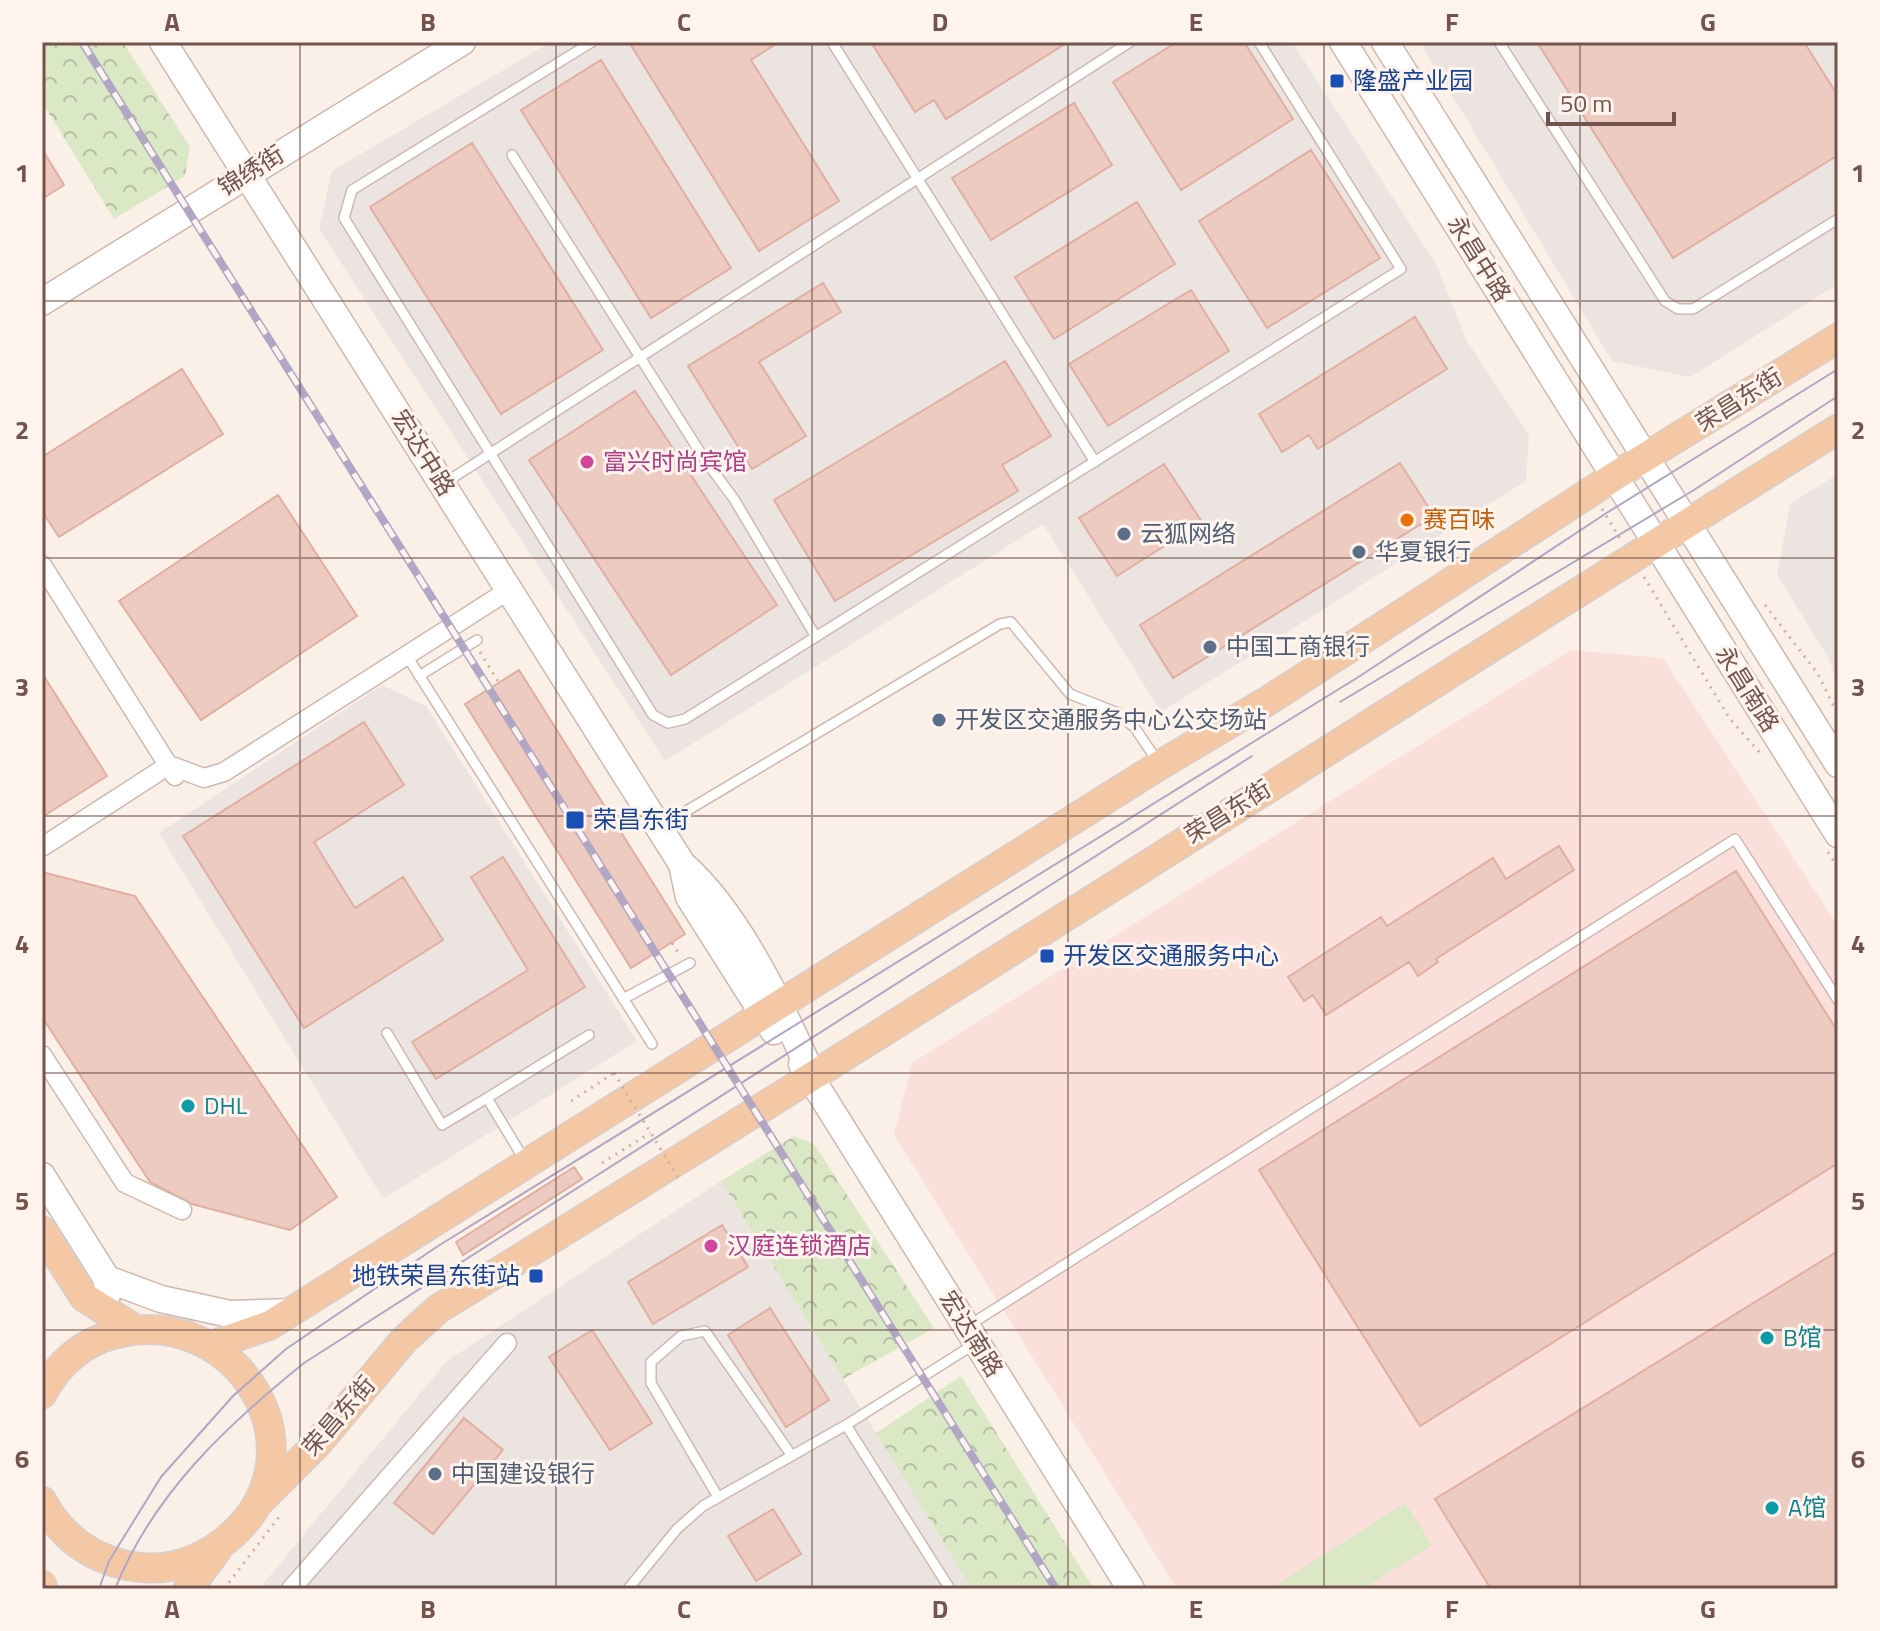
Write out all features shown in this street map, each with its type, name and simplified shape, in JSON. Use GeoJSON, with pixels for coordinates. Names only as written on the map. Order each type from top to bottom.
{"type":"FeatureCollection","features":[{"type":"Feature","properties":{"kind":"main road","name":"荣昌东街"},"geometry":{"type":"LineString","coordinates":[[213,1345],[270,1325],[1160,765],[1269,700],[1615,476],[1838,338]]}},
{"type":"Feature","properties":{"kind":"main road","name":"荣昌东街"},"geometry":{"type":"LineString","coordinates":[[220,1546],[317,1444],[404,1340],[438,1309],[813,1078],[1049,924],[1838,429]]}},
{"type":"Feature","properties":{"kind":"main road"},"geometry":{"type":"LineString","coordinates":[[42,1231],[84,1297],[135,1329]]}},
{"type":"Feature","properties":{"kind":"main road"},"geometry":{"type":"LineString","coordinates":[[42,1394],[62,1365],[85,1346],[135,1329],[162,1328],[213,1345],[249,1380],[267,1420],[271,1447],[268,1474],[257,1504]]}},
{"type":"Feature","properties":{"kind":"main road"},"geometry":{"type":"LineString","coordinates":[[42,1501],[50,1517],[72,1541],[93,1555],[124,1566],[153,1569],[186,1563],[220,1546]]}},
{"type":"Feature","properties":{"kind":"main road"},"geometry":{"type":"LineString","coordinates":[[188,1589],[220,1546]]}},
{"type":"Feature","properties":{"kind":"street","name":"宏达中路"},"geometry":{"type":"LineString","coordinates":[[163,42],[682,864],[707,886],[772,1011]]}},
{"type":"Feature","properties":{"kind":"street","name":"锦绣街"},"geometry":{"type":"LineString","coordinates":[[42,302],[462,42]]}},
{"type":"Feature","properties":{"kind":"street","name":"永昌中路"},"geometry":{"type":"LineString","coordinates":[[1343,42],[1615,476],[1644,550]]}},
{"type":"Feature","properties":{"kind":"street","name":"永昌中路"},"geometry":{"type":"LineString","coordinates":[[1385,42],[1688,522]]}},
{"type":"Feature","properties":{"kind":"street","name":"永昌南路"},"geometry":{"type":"LineString","coordinates":[[1688,522],[1838,764]]}},
{"type":"Feature","properties":{"kind":"street","name":"永昌南路"},"geometry":{"type":"LineString","coordinates":[[1644,550],[1830,838]]}},
{"type":"Feature","properties":{"kind":"street"},"geometry":{"type":"LineString","coordinates":[[42,565],[172,771]]}},
{"type":"Feature","properties":{"kind":"street"},"geometry":{"type":"LineString","coordinates":[[42,847],[172,771],[204,778],[224,772],[509,590]]}},
{"type":"Feature","properties":{"kind":"street","name":"宏达南路"},"geometry":{"type":"LineString","coordinates":[[772,1011],[1131,1589]]}},
{"type":"Feature","properties":{"kind":"street"},"geometry":{"type":"LineString","coordinates":[[42,1055],[125,1183],[182,1210]]}},
{"type":"Feature","properties":{"kind":"street"},"geometry":{"type":"LineString","coordinates":[[42,1176],[107,1279],[110,1315]]}},
{"type":"Feature","properties":{"kind":"street"},"geometry":{"type":"LineString","coordinates":[[107,1279],[161,1299],[230,1314],[290,1312]]}},
{"type":"Feature","properties":{"kind":"street"},"geometry":{"type":"LineString","coordinates":[[291,1589],[507,1343]]}},
{"type":"Feature","properties":{"kind":"lane"},"geometry":{"type":"LineString","coordinates":[[592,42],[352,190],[344,218],[653,715],[668,723],[685,719],[1401,269],[1259,42]]}},
{"type":"Feature","properties":{"kind":"lane"},"geometry":{"type":"LineString","coordinates":[[832,42],[1095,462]]}},
{"type":"Feature","properties":{"kind":"lane"},"geometry":{"type":"LineString","coordinates":[[443,484],[1130,42]]}},
{"type":"Feature","properties":{"kind":"lane"},"geometry":{"type":"LineString","coordinates":[[1499,42],[1665,301],[1678,309],[1693,309],[1838,219]]}},
{"type":"Feature","properties":{"kind":"lane"},"geometry":{"type":"LineString","coordinates":[[512,155],[705,460],[734,499],[816,637]]}},
{"type":"Feature","properties":{"kind":"lane"},"geometry":{"type":"LineString","coordinates":[[659,828],[1000,624],[1011,622],[1070,694],[1118,713],[1135,728],[1160,765]]}},
{"type":"Feature","properties":{"kind":"lane"},"geometry":{"type":"LineString","coordinates":[[419,676],[476,641]]}},
{"type":"Feature","properties":{"kind":"lane"},"geometry":{"type":"LineString","coordinates":[[407,656],[652,1044]]}},
{"type":"Feature","properties":{"kind":"lane"},"geometry":{"type":"LineString","coordinates":[[628,1589],[677,1529],[718,1497],[846,1425],[971,1335],[1735,839],[1838,1000]]}},
{"type":"Feature","properties":{"kind":"lane"},"geometry":{"type":"LineString","coordinates":[[623,999],[690,963]]}},
{"type":"Feature","properties":{"kind":"lane"},"geometry":{"type":"LineString","coordinates":[[387,1033],[442,1125],[589,1035]]}},
{"type":"Feature","properties":{"kind":"lane"},"geometry":{"type":"LineString","coordinates":[[487,1098],[527,1164]]}},
{"type":"Feature","properties":{"kind":"lane"},"geometry":{"type":"LineString","coordinates":[[718,1497],[651,1383],[651,1362],[681,1336],[705,1331],[792,1456]]}},
{"type":"Feature","properties":{"kind":"lane"},"geometry":{"type":"LineString","coordinates":[[846,1425],[950,1589]]}},
{"type":"Feature","properties":{"kind":"path"},"geometry":{"type":"LineString","coordinates":[[1615,476],[1602,508],[1644,550],[1730,719],[1761,754]]}},
{"type":"Feature","properties":{"kind":"path"},"geometry":{"type":"LineString","coordinates":[[476,641],[499,683]]}},
{"type":"Feature","properties":{"kind":"path"},"geometry":{"type":"LineString","coordinates":[[1830,838],[1838,868]]}},
{"type":"Feature","properties":{"kind":"path"},"geometry":{"type":"LineString","coordinates":[[571,1101],[614,1073],[679,1179]]}},
{"type":"Feature","properties":{"kind":"path"},"geometry":{"type":"LineString","coordinates":[[602,1163],[650,1133]]}},
{"type":"Feature","properties":{"kind":"shaded area"},"geometry":{"type":"Polygon","coordinates":[[[551,42],[1292,42],[1436,264],[1467,341],[1529,435],[1526,481],[1161,712],[1043,524],[665,761],[319,229],[332,171],[551,42]]]}},
{"type":"Feature","properties":{"kind":"shaded area"},"geometry":{"type":"Polygon","coordinates":[[[1420,42],[1838,42],[1838,284],[1690,377],[1612,361],[1420,42]]]}},
{"type":"Feature","properties":{"kind":"shaded area"},"geometry":{"type":"Polygon","coordinates":[[[1838,474],[1838,688],[1829,659],[1777,575],[1790,504],[1838,474]]]}},
{"type":"Feature","properties":{"kind":"shaded area"},"geometry":{"type":"Polygon","coordinates":[[[1571,650],[1663,658],[1838,926],[1838,1589],[1177,1589],[894,1135],[912,1063],[1571,650]]]}},
{"type":"Feature","properties":{"kind":"shaded area"},"geometry":{"type":"Polygon","coordinates":[[[382,685],[426,706],[637,1041],[383,1199],[159,833],[382,685]]]}},
{"type":"Feature","properties":{"kind":"shaded area"},"geometry":{"type":"Polygon","coordinates":[[[721,1181],[972,1589],[259,1589],[447,1361],[721,1181]]]}},
{"type":"Feature","properties":{"kind":"green space"},"geometry":{"type":"Polygon","coordinates":[[[42,42],[123,42],[190,147],[185,176],[114,219],[42,102],[42,42]]]}},
{"type":"Feature","properties":{"kind":"green space"},"geometry":{"type":"Polygon","coordinates":[[[794,1136],[814,1144],[934,1328],[843,1379],[721,1181],[794,1136]]]}},
{"type":"Feature","properties":{"kind":"green space"},"geometry":{"type":"Polygon","coordinates":[[[961,1376],[1094,1589],[972,1589],[876,1433],[961,1376]]]}},
{"type":"Feature","properties":{"kind":"green space"},"geometry":{"type":"Polygon","coordinates":[[[1405,1503],[1432,1545],[1363,1589],[1270,1589],[1405,1503]]]}},
{"type":"Feature","properties":{"kind":"building"},"geometry":{"type":"Polygon","coordinates":[[[629,42],[779,42],[751,60],[839,201],[759,251],[629,42]]]}},
{"type":"Feature","properties":{"kind":"building"},"geometry":{"type":"Polygon","coordinates":[[[871,42],[1068,42],[946,119],[934,100],[915,112],[871,42]]]}},
{"type":"Feature","properties":{"kind":"building"},"geometry":{"type":"Polygon","coordinates":[[[1177,42],[1244,42],[1293,119],[1181,190],[1113,82],[1177,42]]]}},
{"type":"Feature","properties":{"kind":"building"},"geometry":{"type":"Polygon","coordinates":[[[1537,42],[1804,42],[1838,96],[1838,155],[1673,258],[1537,42]]]}},
{"type":"Feature","properties":{"kind":"building"},"geometry":{"type":"Polygon","coordinates":[[[601,60],[731,268],[651,318],[521,110],[601,60]]]}},
{"type":"Feature","properties":{"kind":"building"},"geometry":{"type":"Polygon","coordinates":[[[1074,103],[1112,165],[991,240],[952,178],[1074,103]]]}},
{"type":"Feature","properties":{"kind":"building"},"geometry":{"type":"Polygon","coordinates":[[[472,143],[603,350],[501,414],[370,207],[472,143]]]}},
{"type":"Feature","properties":{"kind":"building"},"geometry":{"type":"Polygon","coordinates":[[[42,149],[64,185],[42,199],[42,149]]]}},
{"type":"Feature","properties":{"kind":"building"},"geometry":{"type":"Polygon","coordinates":[[[1311,150],[1380,258],[1267,328],[1199,221],[1311,150]]]}},
{"type":"Feature","properties":{"kind":"building"},"geometry":{"type":"Polygon","coordinates":[[[1137,202],[1175,264],[1054,339],[1015,277],[1137,202]]]}},
{"type":"Feature","properties":{"kind":"building"},"geometry":{"type":"Polygon","coordinates":[[[823,283],[841,312],[759,362],[806,436],[752,469],[688,366],[823,283]]]}},
{"type":"Feature","properties":{"kind":"building"},"geometry":{"type":"Polygon","coordinates":[[[1191,290],[1229,351],[1108,426],[1069,364],[1191,290]]]}},
{"type":"Feature","properties":{"kind":"building"},"geometry":{"type":"Polygon","coordinates":[[[1415,317],[1447,369],[1318,449],[1309,435],[1282,452],[1259,414],[1415,317]]]}},
{"type":"Feature","properties":{"kind":"building"},"geometry":{"type":"Polygon","coordinates":[[[1005,361],[1051,436],[1002,465],[1018,491],[835,601],[774,500],[1005,361]]]}},
{"type":"Feature","properties":{"kind":"building"},"geometry":{"type":"Polygon","coordinates":[[[182,369],[223,434],[59,537],[42,511],[42,457],[182,369]]]}},
{"type":"Feature","properties":{"kind":"building"},"geometry":{"type":"Polygon","coordinates":[[[635,391],[777,605],[671,675],[529,460],[635,391]]]}},
{"type":"Feature","properties":{"kind":"building"},"geometry":{"type":"Polygon","coordinates":[[[1400,463],[1434,516],[1173,678],[1140,625],[1400,463]]]}},
{"type":"Feature","properties":{"kind":"building"},"geometry":{"type":"Polygon","coordinates":[[[1164,464],[1202,522],[1117,576],[1079,518],[1164,464]]]}},
{"type":"Feature","properties":{"kind":"building"},"geometry":{"type":"Polygon","coordinates":[[[278,495],[357,616],[201,720],[119,601],[278,495]]]}},
{"type":"Feature","properties":{"kind":"building","name":"荣昌东街"},"geometry":{"type":"Polygon","coordinates":[[[519,670],[685,934],[631,968],[465,704],[519,670]]]}},
{"type":"Feature","properties":{"kind":"building"},"geometry":{"type":"Polygon","coordinates":[[[42,673],[107,776],[42,817],[42,673]]]}},
{"type":"Feature","properties":{"kind":"building"},"geometry":{"type":"Polygon","coordinates":[[[364,722],[404,785],[314,842],[355,908],[403,877],[443,940],[304,1028],[183,836],[364,722]]]}},
{"type":"Feature","properties":{"kind":"building"},"geometry":{"type":"Polygon","coordinates":[[[1559,846],[1574,870],[1436,959],[1438,962],[1418,976],[1409,962],[1326,1015],[1313,995],[1304,1001],[1288,977],[1381,917],[1387,926],[1493,858],[1506,879],[1559,846]]]}},
{"type":"Feature","properties":{"kind":"building"},"geometry":{"type":"Polygon","coordinates":[[[503,857],[585,987],[436,1079],[412,1042],[528,970],[471,877],[503,857]]]}},
{"type":"Feature","properties":{"kind":"building"},"geometry":{"type":"Polygon","coordinates":[[[1736,871],[1838,1032],[1838,1163],[1420,1426],[1259,1170],[1736,871]]]}},
{"type":"Feature","properties":{"kind":"building","name":"DHL"},"geometry":{"type":"Polygon","coordinates":[[[42,872],[135,896],[337,1197],[290,1230],[192,1204],[150,1182],[42,1017],[42,872]]]}},
{"type":"Feature","properties":{"kind":"building"},"geometry":{"type":"Polygon","coordinates":[[[574,1167],[582,1179],[463,1255],[456,1242],[574,1167]]]}},
{"type":"Feature","properties":{"kind":"building"},"geometry":{"type":"Polygon","coordinates":[[[722,1225],[748,1267],[653,1324],[628,1282],[722,1225]]]}},
{"type":"Feature","properties":{"kind":"building","name":"B馆"},"geometry":{"type":"Polygon","coordinates":[[[1838,1251],[1838,1589],[1491,1589],[1435,1499],[1838,1251]]]}},
{"type":"Feature","properties":{"kind":"building"},"geometry":{"type":"Polygon","coordinates":[[[770,1308],[829,1400],[786,1427],[728,1335],[770,1308]]]}},
{"type":"Feature","properties":{"kind":"building"},"geometry":{"type":"Polygon","coordinates":[[[592,1330],[652,1423],[610,1450],[549,1357],[592,1330]]]}},
{"type":"Feature","properties":{"kind":"building"},"geometry":{"type":"Polygon","coordinates":[[[464,1418],[503,1450],[433,1534],[394,1503],[464,1418]]]}},
{"type":"Feature","properties":{"kind":"building"},"geometry":{"type":"Polygon","coordinates":[[[773,1509],[801,1554],[756,1581],[728,1536],[773,1509]]]}},
{"type":"Feature","properties":{"kind":"tram line"},"geometry":{"type":"LineString","coordinates":[[99,1589],[109,1561],[161,1477],[233,1396],[286,1349],[438,1246],[1360,676],[1605,514],[1838,369]]}},
{"type":"Feature","properties":{"kind":"tram line"},"geometry":{"type":"LineString","coordinates":[[1340,702],[1694,490],[1838,396]]}},
{"type":"Feature","properties":{"kind":"tram line"},"geometry":{"type":"LineString","coordinates":[[115,1589],[150,1522],[194,1464],[247,1412],[304,1363],[1252,756]]}},
{"type":"Feature","properties":{"kind":"railway"},"geometry":{"type":"LineString","coordinates":[[82,42],[1056,1589]]}},
{"type":"Feature","properties":{"kind":"place","name":"隆盛产业园"},"geometry":{"type":"Point","coordinates":[1337,81]}},
{"type":"Feature","properties":{"kind":"place","name":"富兴时尚宾馆"},"geometry":{"type":"Point","coordinates":[587,462]}},
{"type":"Feature","properties":{"kind":"place","name":"赛百味"},"geometry":{"type":"Point","coordinates":[1407,520]}},
{"type":"Feature","properties":{"kind":"place","name":"云狐网络"},"geometry":{"type":"Point","coordinates":[1124,534]}},
{"type":"Feature","properties":{"kind":"place","name":"华夏银行"},"geometry":{"type":"Point","coordinates":[1359,552]}},
{"type":"Feature","properties":{"kind":"place","name":"中国工商银行"},"geometry":{"type":"Point","coordinates":[1210,647]}},
{"type":"Feature","properties":{"kind":"place","name":"开发区交通服务中心公交场站"},"geometry":{"type":"Point","coordinates":[939,720]}},
{"type":"Feature","properties":{"kind":"place","name":"荣昌东街"},"geometry":{"type":"Point","coordinates":[575,820]}},
{"type":"Feature","properties":{"kind":"place","name":"开发区交通服务中心"},"geometry":{"type":"Point","coordinates":[1047,956]}},
{"type":"Feature","properties":{"kind":"place","name":"DHL"},"geometry":{"type":"Point","coordinates":[188,1106]}},
{"type":"Feature","properties":{"kind":"place","name":"汉庭连锁酒店"},"geometry":{"type":"Point","coordinates":[711,1246]}},
{"type":"Feature","properties":{"kind":"place","name":"地铁荣昌东街站"},"geometry":{"type":"Point","coordinates":[536,1276]}},
{"type":"Feature","properties":{"kind":"place","name":"B馆"},"geometry":{"type":"Point","coordinates":[1767,1338]}},
{"type":"Feature","properties":{"kind":"place","name":"中国建设银行"},"geometry":{"type":"Point","coordinates":[435,1474]}},
{"type":"Feature","properties":{"kind":"place","name":"A馆"},"geometry":{"type":"Point","coordinates":[1772,1508]}}]}
